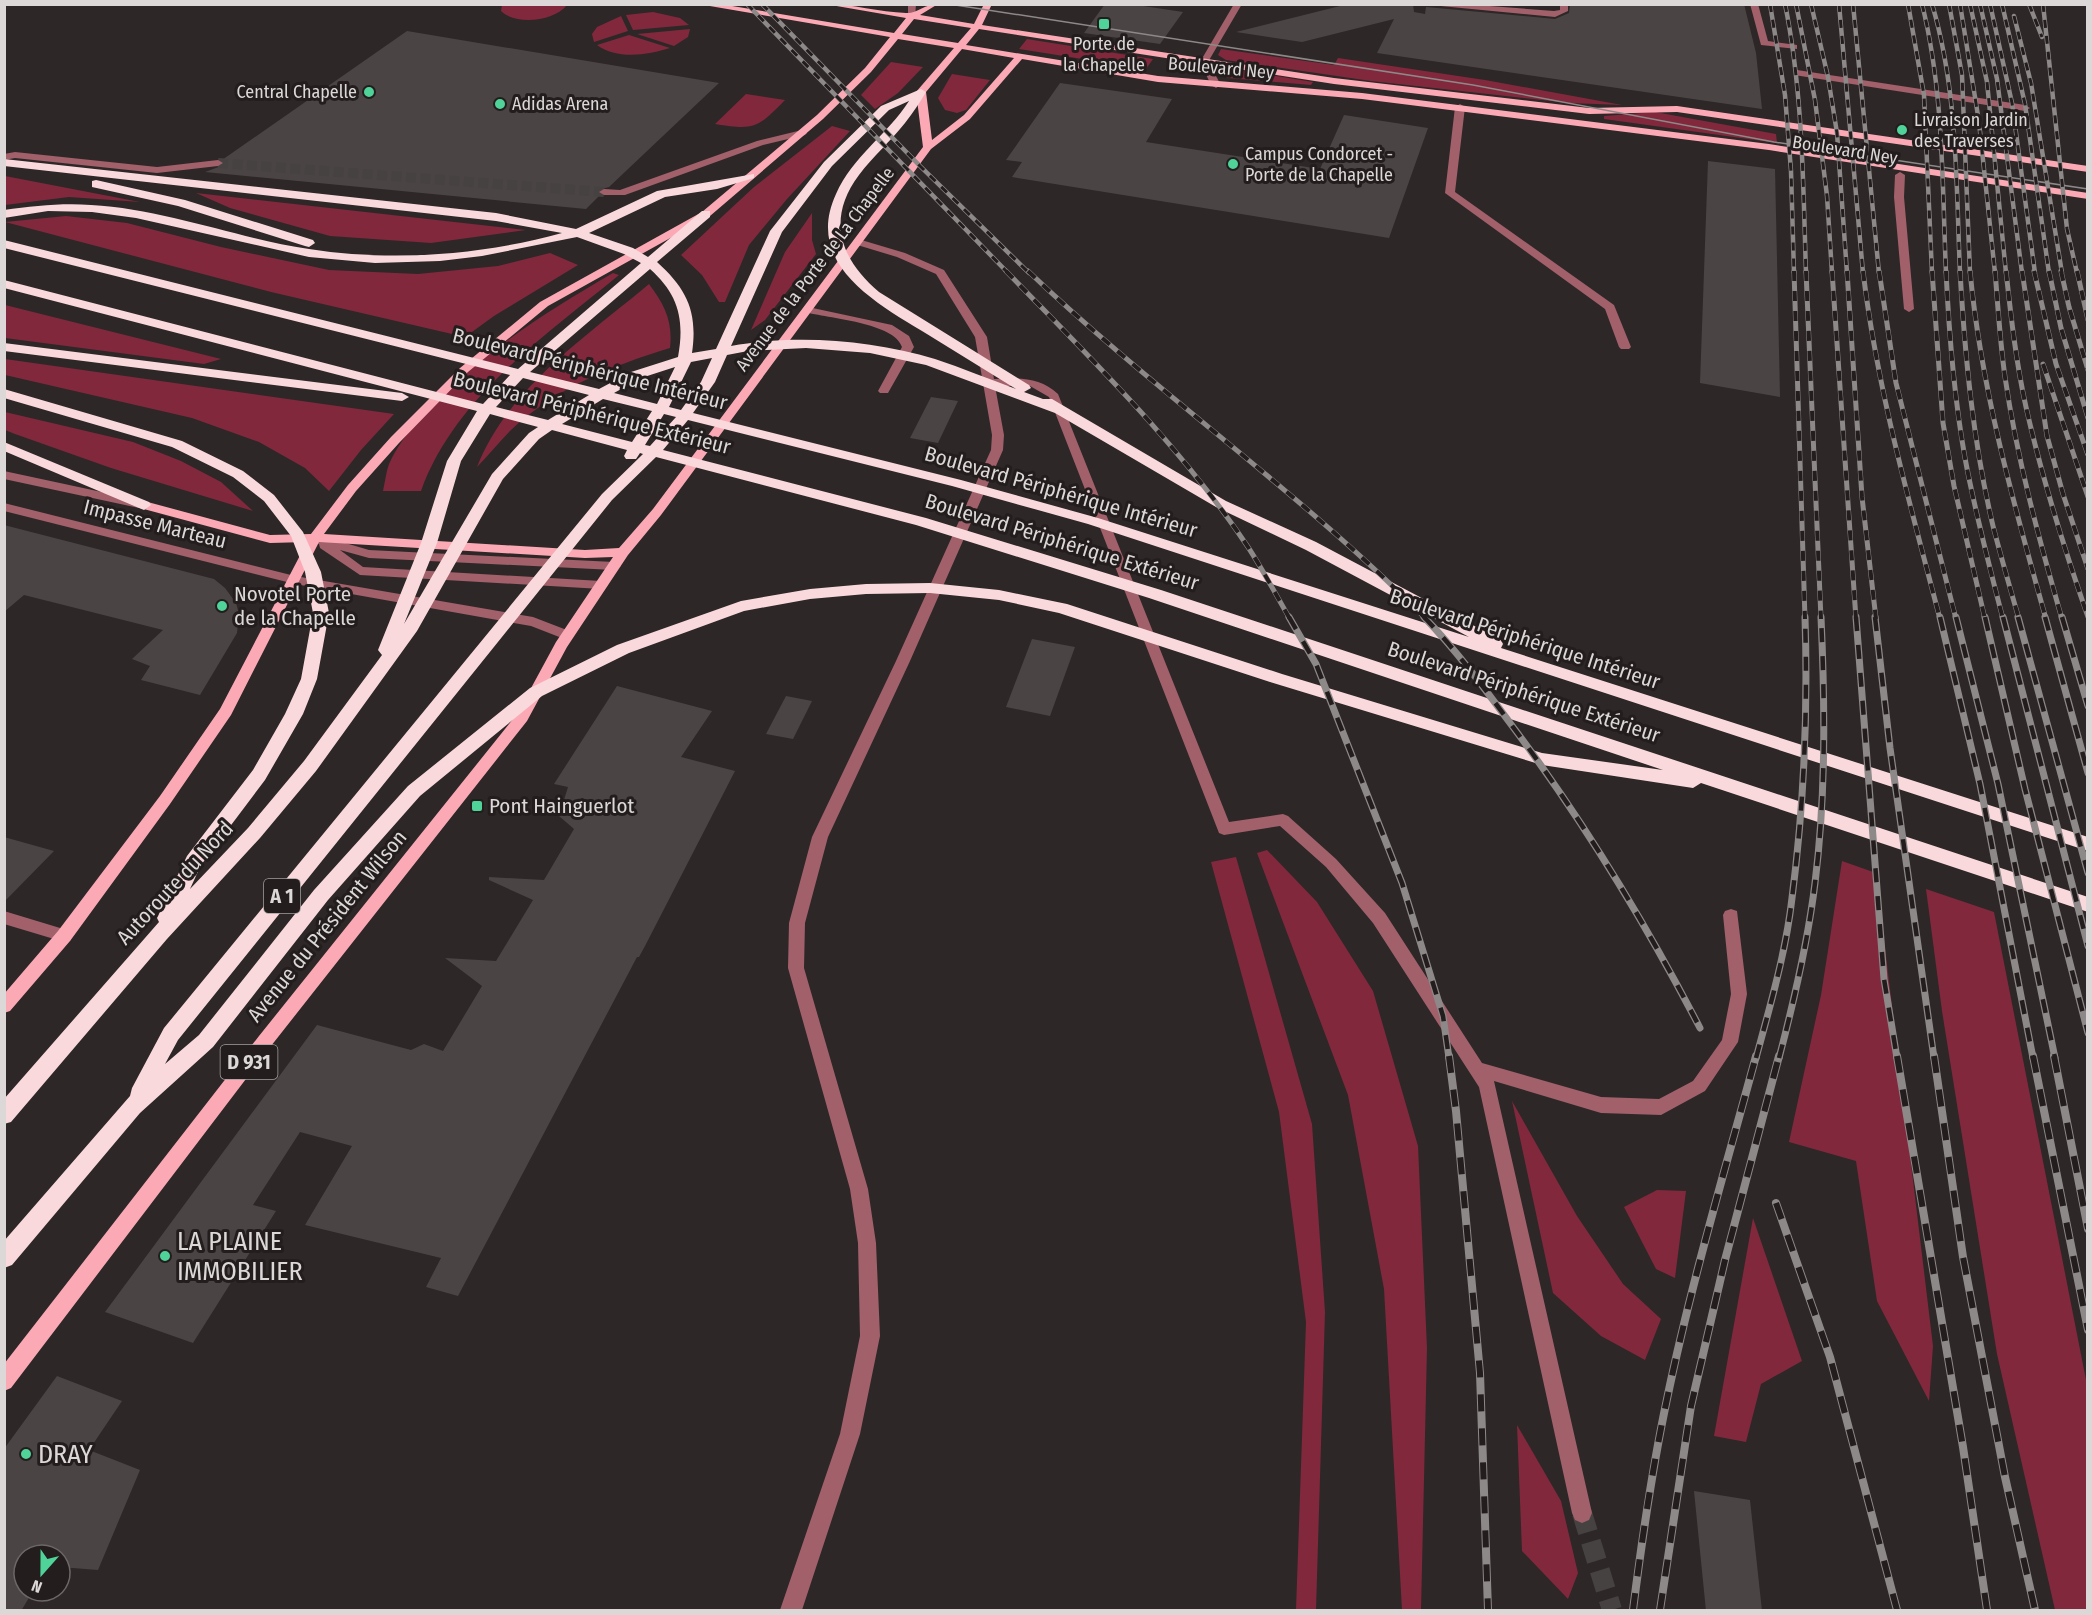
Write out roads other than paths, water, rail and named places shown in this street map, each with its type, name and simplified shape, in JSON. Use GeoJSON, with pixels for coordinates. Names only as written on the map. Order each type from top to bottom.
{"type":"FeatureCollection","features":[{"type":"Feature","properties":{"kind":"highway"},"geometry":{"type":"LineString","coordinates":[[921,92],[903,120],[849,181],[837,210],[834,232],[838,250],[849,269],[861,282],[901,313],[1057,409],[1221,504],[1373,578],[1537,667]]}},
{"type":"Feature","properties":{"kind":"highway"},"geometry":{"type":"LineString","coordinates":[[607,497],[670,435],[708,382],[776,231],[828,164],[885,108],[921,92]]}},
{"type":"Feature","properties":{"kind":"highway"},"geometry":{"type":"LineString","coordinates":[[4,162],[496,217],[574,231],[645,259],[674,285],[684,304],[688,341],[683,364],[673,387],[607,497]]}},
{"type":"Feature","properties":{"kind":"highway"},"geometry":{"type":"LineString","coordinates":[[4,167],[94,183],[182,203],[353,258]]}},
{"type":"Feature","properties":{"kind":"highway"},"geometry":{"type":"LineString","coordinates":[[4,214],[55,207],[112,209],[272,246],[353,258],[434,259],[488,252],[586,230],[665,193],[723,184],[750,176]]}},
{"type":"Feature","properties":{"kind":"highway"},"geometry":{"type":"LineString","coordinates":[[374,679],[429,543],[454,461],[482,414],[507,385],[672,246],[706,214]]}},
{"type":"Feature","properties":{"kind":"highway","name":"Boulevard Périphérique Intérieur"},"geometry":{"type":"LineString","coordinates":[[4,244],[956,483],[1093,521],[2088,844]]}},
{"type":"Feature","properties":{"kind":"highway","name":"Boulevard Périphérique Extérieur"},"geometry":{"type":"LineString","coordinates":[[4,284],[921,521],[1155,594],[1740,787],[2088,905]]}},
{"type":"Feature","properties":{"kind":"highway"},"geometry":{"type":"LineString","coordinates":[[374,679],[430,597],[487,492],[508,462],[534,436],[595,395],[656,367],[705,354],[768,345],[823,345],[870,349],[930,362],[1057,409]]}},
{"type":"Feature","properties":{"kind":"highway"},"geometry":{"type":"LineString","coordinates":[[4,347],[478,407]]}},
{"type":"Feature","properties":{"kind":"highway"},"geometry":{"type":"LineString","coordinates":[[4,393],[177,444],[245,480],[269,498],[298,535],[313,572],[321,613],[309,679],[294,714],[259,775],[194,861],[160,934]]}},
{"type":"Feature","properties":{"kind":"highway"},"geometry":{"type":"LineString","coordinates":[[4,446],[144,505]]}},
{"type":"Feature","properties":{"kind":"highway","name":"A 1"},"geometry":{"type":"LineString","coordinates":[[4,1258],[133,1106],[171,1034],[607,497]]}},
{"type":"Feature","properties":{"kind":"highway"},"geometry":{"type":"LineString","coordinates":[[133,1106],[206,1041],[321,895],[414,791],[490,727],[536,692],[622,649],[741,606],[810,594],[866,589],[930,588],[999,595],[1062,608],[1276,678],[1542,759],[1740,787]]}},
{"type":"Feature","properties":{"kind":"highway","name":"Autoroute du Nord"},"geometry":{"type":"LineString","coordinates":[[4,1115],[160,934],[254,833],[310,766],[374,679]]}},
{"type":"Feature","properties":{"kind":"main road","name":"Boulevard Ney"},"geometry":{"type":"LineString","coordinates":[[702,4],[1158,79],[1362,96],[1734,141],[2088,196]]}},
{"type":"Feature","properties":{"kind":"main road","name":"Boulevard Ney"},"geometry":{"type":"LineString","coordinates":[[829,4],[1334,81],[1588,111],[1652,108],[1759,120],[2088,169]]}},
{"type":"Feature","properties":{"kind":"main road"},"geometry":{"type":"LineString","coordinates":[[4,1006],[64,936],[165,800],[226,711],[315,538],[387,448],[464,370],[544,304],[706,214],[802,133],[868,70],[912,16],[934,4]]}},
{"type":"Feature","properties":{"kind":"main road"},"geometry":{"type":"LineString","coordinates":[[928,147],[921,92],[978,25],[988,4]]}},
{"type":"Feature","properties":{"kind":"main road","name":"Avenue de la Porte de La Chapelle"},"geometry":{"type":"LineString","coordinates":[[564,640],[623,552],[657,512],[928,147],[952,134],[1019,57]]}},
{"type":"Feature","properties":{"kind":"main road","name":"Boulevard Ney"},"geometry":{"type":"LineString","coordinates":[[1705,114],[1759,127],[2088,177]]}},
{"type":"Feature","properties":{"kind":"main road","name":"Boulevard Ney"},"geometry":{"type":"LineString","coordinates":[[1598,125],[2088,204]]}},
{"type":"Feature","properties":{"kind":"main road"},"geometry":{"type":"LineString","coordinates":[[144,505],[270,538],[315,538],[585,554],[623,552]]}},
{"type":"Feature","properties":{"kind":"main road","name":"Avenue du Président Wilson"},"geometry":{"type":"LineString","coordinates":[[4,1381],[265,1041],[522,717],[564,640]]}},
{"type":"Feature","properties":{"kind":"street"},"geometry":{"type":"LineString","coordinates":[[912,4],[912,16]]}},
{"type":"Feature","properties":{"kind":"street"},"geometry":{"type":"LineString","coordinates":[[1216,85],[1204,62],[1238,4]]}},
{"type":"Feature","properties":{"kind":"street"},"geometry":{"type":"LineString","coordinates":[[1424,4],[1555,14],[1564,11],[1564,4]]}},
{"type":"Feature","properties":{"kind":"street"},"geometry":{"type":"LineString","coordinates":[[1754,4],[1764,43],[1794,47]]}},
{"type":"Feature","properties":{"kind":"street"},"geometry":{"type":"LineString","coordinates":[[1797,74],[2025,108]]}},
{"type":"Feature","properties":{"kind":"street"},"geometry":{"type":"LineString","coordinates":[[1460,107],[1450,193],[1610,307],[1625,347]]}},
{"type":"Feature","properties":{"kind":"street"},"geometry":{"type":"LineString","coordinates":[[604,192],[621,193],[760,142],[802,133]]}},
{"type":"Feature","properties":{"kind":"street"},"geometry":{"type":"LineString","coordinates":[[4,157],[15,155],[158,171],[218,163]]}},
{"type":"Feature","properties":{"kind":"street"},"geometry":{"type":"LineString","coordinates":[[1900,175],[1899,197],[1909,309]]}},
{"type":"Feature","properties":{"kind":"street"},"geometry":{"type":"LineString","coordinates":[[791,1611],[850,1434],[870,1336],[867,1243],[859,1189],[796,968],[797,923],[820,837],[903,661],[998,450],[998,435],[981,338],[940,272],[896,253],[858,242]]}},
{"type":"Feature","properties":{"kind":"street"},"geometry":{"type":"LineString","coordinates":[[808,310],[826,316],[888,327],[905,338],[908,347],[884,391]]}},
{"type":"Feature","properties":{"kind":"street"},"geometry":{"type":"LineString","coordinates":[[989,382],[1035,382],[1054,396],[1224,829],[1283,820],[1330,863],[1379,918],[1486,1085],[1582,1513]]}},
{"type":"Feature","properties":{"kind":"street","name":"Impasse Marteau"},"geometry":{"type":"LineString","coordinates":[[4,475],[144,505]]}},
{"type":"Feature","properties":{"kind":"street","name":"Impasse Marteau"},"geometry":{"type":"LineString","coordinates":[[4,507],[295,580],[533,622],[564,640]]}},
{"type":"Feature","properties":{"kind":"street"},"geometry":{"type":"LineString","coordinates":[[315,538],[369,554],[614,566]]}},
{"type":"Feature","properties":{"kind":"street"},"geometry":{"type":"LineString","coordinates":[[315,538],[360,571],[601,585]]}},
{"type":"Feature","properties":{"kind":"street"},"geometry":{"type":"LineString","coordinates":[[1475,1068],[1601,1106],[1661,1107],[1698,1086],[1730,1042],[1739,994],[1731,915]]}},
{"type":"Feature","properties":{"kind":"street"},"geometry":{"type":"LineString","coordinates":[[4,917],[64,936]]}},
{"type":"Feature","properties":{"kind":"tunnel"},"geometry":{"type":"LineString","coordinates":[[218,163],[604,192]]}},
{"type":"Feature","properties":{"kind":"tunnel"},"geometry":{"type":"LineString","coordinates":[[1582,1513],[1612,1610]]}},
{"type":"Feature","properties":{"kind":"tram line"},"geometry":{"type":"LineString","coordinates":[[949,4],[1473,85],[1774,142],[2088,189]]}},
{"type":"Feature","properties":{"kind":"railway"},"geometry":{"type":"LineString","coordinates":[[747,4],[1008,273]]}},
{"type":"Feature","properties":{"kind":"railway"},"geometry":{"type":"LineString","coordinates":[[762,4],[920,166],[1029,273]]}},
{"type":"Feature","properties":{"kind":"railway"},"geometry":{"type":"LineString","coordinates":[[1770,4],[1785,95],[1791,171],[1794,273]]}},
{"type":"Feature","properties":{"kind":"railway"},"geometry":{"type":"LineString","coordinates":[[1785,4],[1799,104],[1806,273]]}},
{"type":"Feature","properties":{"kind":"railway"},"geometry":{"type":"LineString","coordinates":[[1796,4],[1815,100],[1827,196],[1832,273]]}},
{"type":"Feature","properties":{"kind":"railway"},"geometry":{"type":"LineString","coordinates":[[1811,4],[1828,77],[1837,133],[1847,273]]}},
{"type":"Feature","properties":{"kind":"railway"},"geometry":{"type":"LineString","coordinates":[[1839,4],[1863,273]]}},
{"type":"Feature","properties":{"kind":"railway"},"geometry":{"type":"LineString","coordinates":[[1853,4],[1879,273]]}},
{"type":"Feature","properties":{"kind":"railway"},"geometry":{"type":"LineString","coordinates":[[1908,4],[1924,95],[1932,273]]}},
{"type":"Feature","properties":{"kind":"railway"},"geometry":{"type":"LineString","coordinates":[[1922,4],[1938,104],[1946,273]]}},
{"type":"Feature","properties":{"kind":"railway"},"geometry":{"type":"LineString","coordinates":[[1932,4],[1941,37],[1951,104],[1960,273]]}},
{"type":"Feature","properties":{"kind":"railway"},"geometry":{"type":"LineString","coordinates":[[1949,4],[1962,75],[1970,273]]}},
{"type":"Feature","properties":{"kind":"railway"},"geometry":{"type":"LineString","coordinates":[[1960,4],[1979,122],[1995,273]]}},
{"type":"Feature","properties":{"kind":"railway"},"geometry":{"type":"LineString","coordinates":[[1970,4],[1987,82],[2006,273]]}},
{"type":"Feature","properties":{"kind":"railway"},"geometry":{"type":"LineString","coordinates":[[1980,4],[1997,79],[2022,273]]}},
{"type":"Feature","properties":{"kind":"railway"},"geometry":{"type":"LineString","coordinates":[[1990,4],[2012,103],[2035,273]]}},
{"type":"Feature","properties":{"kind":"railway"},"geometry":{"type":"LineString","coordinates":[[2002,4],[2025,104],[2049,273]]}},
{"type":"Feature","properties":{"kind":"railway"},"geometry":{"type":"LineString","coordinates":[[2029,4],[2042,37]]}},
{"type":"Feature","properties":{"kind":"railway"},"geometry":{"type":"LineString","coordinates":[[2043,4],[2067,229],[2077,273]]}},
{"type":"Feature","properties":{"kind":"railway"},"geometry":{"type":"LineString","coordinates":[[2014,16],[2031,83],[2062,273]]}},
{"type":"Feature","properties":{"kind":"railway"},"geometry":{"type":"LineString","coordinates":[[1006,271],[1102,370],[1193,473],[1222,509],[1248,547],[1290,619]]}},
{"type":"Feature","properties":{"kind":"railway"},"geometry":{"type":"LineString","coordinates":[[1028,271],[1127,359],[1330,529],[1424,617]]}},
{"type":"Feature","properties":{"kind":"railway"},"geometry":{"type":"LineString","coordinates":[[1794,271],[1805,619]]}},
{"type":"Feature","properties":{"kind":"railway"},"geometry":{"type":"LineString","coordinates":[[1806,271],[1821,619]]}},
{"type":"Feature","properties":{"kind":"railway"},"geometry":{"type":"LineString","coordinates":[[1832,271],[1856,619]]}},
{"type":"Feature","properties":{"kind":"railway"},"geometry":{"type":"LineString","coordinates":[[1847,271],[1862,497],[1876,619]]}},
{"type":"Feature","properties":{"kind":"railway"},"geometry":{"type":"LineString","coordinates":[[1863,271],[1886,403],[1940,619]]}},
{"type":"Feature","properties":{"kind":"railway"},"geometry":{"type":"LineString","coordinates":[[1879,271],[1896,383],[1956,619]]}},
{"type":"Feature","properties":{"kind":"railway"},"geometry":{"type":"LineString","coordinates":[[1932,271],[1943,423],[1954,486],[1985,619]]}},
{"type":"Feature","properties":{"kind":"railway"},"geometry":{"type":"LineString","coordinates":[[1946,271],[1952,365],[1961,435],[1978,518],[2003,619]]}},
{"type":"Feature","properties":{"kind":"railway"},"geometry":{"type":"LineString","coordinates":[[1960,271],[1967,367],[1980,463],[1993,526],[2019,619]]}},
{"type":"Feature","properties":{"kind":"railway"},"geometry":{"type":"LineString","coordinates":[[1970,271],[1990,403],[2046,619]]}},
{"type":"Feature","properties":{"kind":"railway"},"geometry":{"type":"LineString","coordinates":[[1995,271],[2003,364],[2010,408],[2022,469],[2062,619]]}},
{"type":"Feature","properties":{"kind":"railway"},"geometry":{"type":"LineString","coordinates":[[2006,271],[2022,390],[2032,434],[2054,513],[2088,617]]}},
{"type":"Feature","properties":{"kind":"railway"},"geometry":{"type":"LineString","coordinates":[[2022,271],[2047,436],[2088,569]]}},
{"type":"Feature","properties":{"kind":"railway"},"geometry":{"type":"LineString","coordinates":[[2034,271],[2056,364],[2088,455]]}},
{"type":"Feature","properties":{"kind":"railway"},"geometry":{"type":"LineString","coordinates":[[2049,271],[2061,328],[2088,418]]}},
{"type":"Feature","properties":{"kind":"railway"},"geometry":{"type":"LineString","coordinates":[[2061,271],[2088,370]]}},
{"type":"Feature","properties":{"kind":"railway"},"geometry":{"type":"LineString","coordinates":[[2077,271],[2088,320]]}},
{"type":"Feature","properties":{"kind":"railway"},"geometry":{"type":"LineString","coordinates":[[2043,364],[2088,497]]}},
{"type":"Feature","properties":{"kind":"railway"},"geometry":{"type":"LineString","coordinates":[[1289,617],[1316,664],[1402,883],[1443,1016],[1449,1058]]}},
{"type":"Feature","properties":{"kind":"railway"},"geometry":{"type":"LineString","coordinates":[[1424,617],[1481,684],[1589,836],[1658,950],[1700,1028]]}},
{"type":"Feature","properties":{"kind":"railway"},"geometry":{"type":"LineString","coordinates":[[1756,1058],[1782,959],[1800,828],[1806,687],[1805,617]]}},
{"type":"Feature","properties":{"kind":"railway"},"geometry":{"type":"LineString","coordinates":[[1779,1058],[1804,949],[1819,850],[1824,750],[1821,617]]}},
{"type":"Feature","properties":{"kind":"railway"},"geometry":{"type":"LineString","coordinates":[[1856,617],[1884,979],[1897,1058]]}},
{"type":"Feature","properties":{"kind":"railway"},"geometry":{"type":"LineString","coordinates":[[1875,617],[1890,748],[1934,1058]]}},
{"type":"Feature","properties":{"kind":"railway"},"geometry":{"type":"LineString","coordinates":[[1940,617],[1980,784],[2033,1058]]}},
{"type":"Feature","properties":{"kind":"railway"},"geometry":{"type":"LineString","coordinates":[[1956,617],[1998,784],[2055,1058]]}},
{"type":"Feature","properties":{"kind":"railway"},"geometry":{"type":"LineString","coordinates":[[1985,617],[2025,789],[2088,1033]]}},
{"type":"Feature","properties":{"kind":"railway"},"geometry":{"type":"LineString","coordinates":[[2003,617],[2088,946]]}},
{"type":"Feature","properties":{"kind":"railway"},"geometry":{"type":"LineString","coordinates":[[2018,617],[2088,873]]}},
{"type":"Feature","properties":{"kind":"railway"},"geometry":{"type":"LineString","coordinates":[[2045,617],[2088,773]]}},
{"type":"Feature","properties":{"kind":"railway"},"geometry":{"type":"LineString","coordinates":[[2062,617],[2088,706]]}},
{"type":"Feature","properties":{"kind":"railway"},"geometry":{"type":"LineString","coordinates":[[1449,1056],[1480,1373],[1488,1610]]}},
{"type":"Feature","properties":{"kind":"railway"},"geometry":{"type":"LineString","coordinates":[[1633,1610],[1652,1478],[1676,1356],[1756,1056]]}},
{"type":"Feature","properties":{"kind":"railway"},"geometry":{"type":"LineString","coordinates":[[1660,1610],[1691,1406],[1725,1260],[1779,1056]]}},
{"type":"Feature","properties":{"kind":"railway"},"geometry":{"type":"LineString","coordinates":[[1897,1056],[1963,1447],[1987,1610]]}},
{"type":"Feature","properties":{"kind":"railway"},"geometry":{"type":"LineString","coordinates":[[1934,1056],[1963,1257],[2005,1477],[2035,1610]]}},
{"type":"Feature","properties":{"kind":"railway"},"geometry":{"type":"LineString","coordinates":[[2033,1056],[2088,1330]]}},
{"type":"Feature","properties":{"kind":"railway"},"geometry":{"type":"LineString","coordinates":[[2054,1056],[2088,1229]]}},
{"type":"Feature","properties":{"kind":"railway"},"geometry":{"type":"LineString","coordinates":[[1776,1203],[1830,1357],[1897,1610]]}},
{"type":"Feature","properties":{"kind":"place","name":"Porte de la Chapelle"},"geometry":{"type":"Point","coordinates":[1104,24]}},
{"type":"Feature","properties":{"kind":"place","name":"Central Chapelle"},"geometry":{"type":"Point","coordinates":[369,92]}},
{"type":"Feature","properties":{"kind":"place","name":"Adidas Arena"},"geometry":{"type":"Point","coordinates":[500,104]}},
{"type":"Feature","properties":{"kind":"place","name":"Livraison Jardin des Traverses"},"geometry":{"type":"Point","coordinates":[1902,130]}},
{"type":"Feature","properties":{"kind":"place","name":"Campus Condorcet - Porte de la Chapelle"},"geometry":{"type":"Point","coordinates":[1233,164]}},
{"type":"Feature","properties":{"kind":"place","name":"Novotel Porte de la Chapelle"},"geometry":{"type":"Point","coordinates":[222,606]}},
{"type":"Feature","properties":{"kind":"place","name":"Pont Hainguerlot"},"geometry":{"type":"Point","coordinates":[477,806]}},
{"type":"Feature","properties":{"kind":"place","name":"LA PLAINE IMMOBILIER"},"geometry":{"type":"Point","coordinates":[165,1256]}},
{"type":"Feature","properties":{"kind":"place","name":"DRAY"},"geometry":{"type":"Point","coordinates":[26,1454]}}]}
